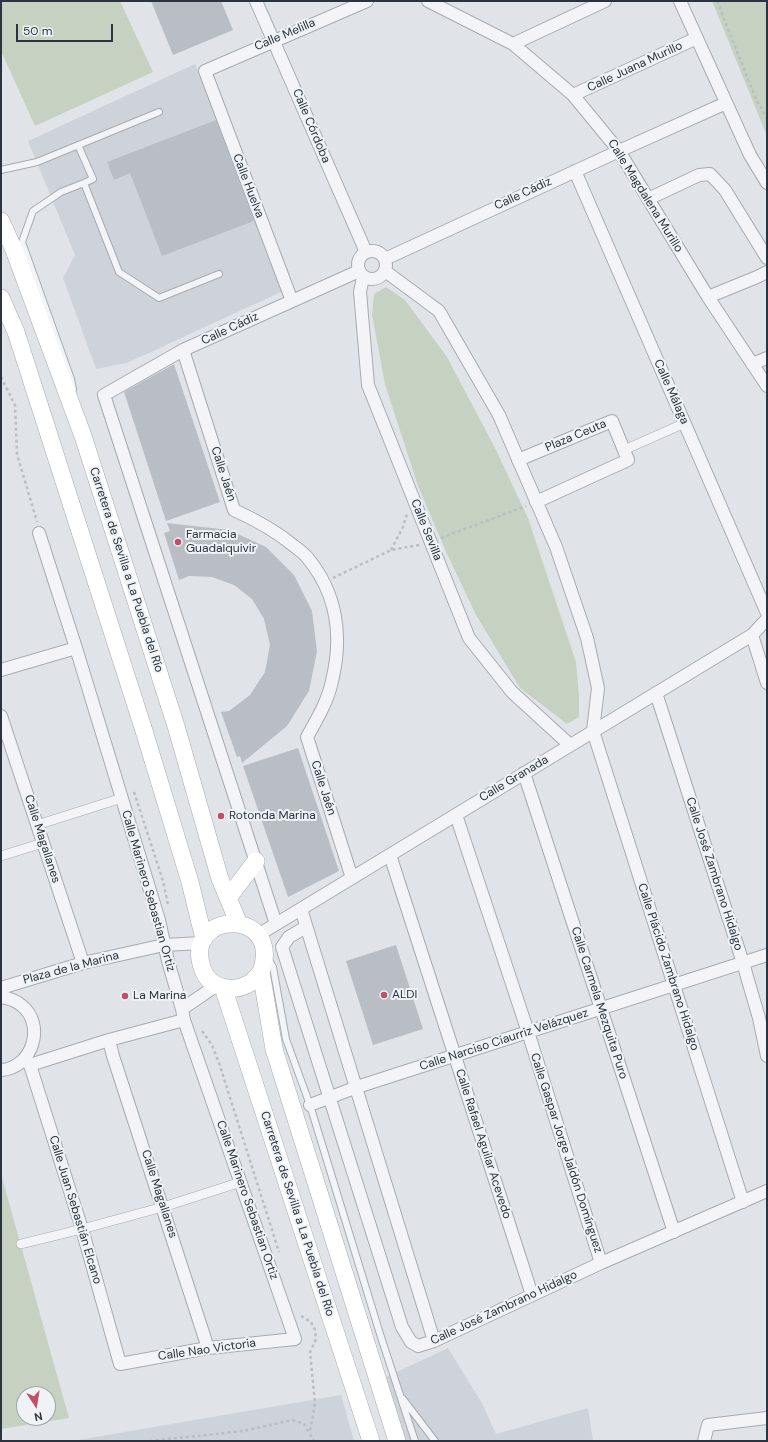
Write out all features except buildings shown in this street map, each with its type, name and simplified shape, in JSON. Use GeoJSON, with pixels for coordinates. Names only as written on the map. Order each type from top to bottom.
{"type":"FeatureCollection","features":[{"type":"Feature","properties":{"kind":"main road","name":"Carretera de Sevilla a La Puebla del Río"},"geometry":{"type":"LineString","coordinates":[[1,221],[14,250],[83,436],[176,726],[220,879],[239,924]]}},
{"type":"Feature","properties":{"kind":"main road"},"geometry":{"type":"LineString","coordinates":[[1,298],[16,332],[145,734],[190,882],[203,941]]}},
{"type":"Feature","properties":{"kind":"main road"},"geometry":{"type":"LineString","coordinates":[[228,898],[256,861]]}},
{"type":"Feature","properties":{"kind":"main road"},"geometry":{"type":"LineString","coordinates":[[227,923],[239,924],[249,928],[258,935],[265,953],[264,962],[261,972],[251,983],[241,988],[230,989],[220,986],[205,975],[199,960],[200,950],[203,941],[212,930],[218,926],[227,923]]}},
{"type":"Feature","properties":{"kind":"main road"},"geometry":{"type":"LineString","coordinates":[[261,972],[274,1049],[397,1441]]}},
{"type":"Feature","properties":{"kind":"main road","name":"Carretera de Sevilla a La Puebla del Río"},"geometry":{"type":"LineString","coordinates":[[220,986],[371,1441]]}},
{"type":"Feature","properties":{"kind":"street","name":"Calle Córdoba"},"geometry":{"type":"LineString","coordinates":[[256,1],[366,252]]}},
{"type":"Feature","properties":{"kind":"street","name":"Calle Melilla"},"geometry":{"type":"LineString","coordinates":[[205,70],[367,1]]}},
{"type":"Feature","properties":{"kind":"street"},"geometry":{"type":"LineString","coordinates":[[513,44],[605,1]]}},
{"type":"Feature","properties":{"kind":"street"},"geometry":{"type":"LineString","coordinates":[[680,1],[750,155],[767,183]]}},
{"type":"Feature","properties":{"kind":"street","name":"Calle Magdalena Murillo"},"geometry":{"type":"LineString","coordinates":[[431,2],[513,44],[574,95],[619,151],[708,297],[767,386]]}},
{"type":"Feature","properties":{"kind":"street","name":"Calle Juana Murillo"},"geometry":{"type":"LineString","coordinates":[[574,95],[697,38]]}},
{"type":"Feature","properties":{"kind":"street","name":"Calle Huelva"},"geometry":{"type":"LineString","coordinates":[[205,70],[292,301]]}},
{"type":"Feature","properties":{"kind":"street","name":"Calle Cádiz"},"geometry":{"type":"LineString","coordinates":[[384,259],[574,171],[726,103]]}},
{"type":"Feature","properties":{"kind":"street","name":"Calle Málaga"},"geometry":{"type":"LineString","coordinates":[[574,171],[767,612]]}},
{"type":"Feature","properties":{"kind":"street"},"geometry":{"type":"LineString","coordinates":[[648,199],[699,175],[710,174],[725,190],[767,258]]}},
{"type":"Feature","properties":{"kind":"street"},"geometry":{"type":"LineString","coordinates":[[373,251],[380,253],[384,259],[386,265],[385,271],[379,277],[371,280],[361,274],[357,264],[360,257],[366,252],[373,251]]}},
{"type":"Feature","properties":{"kind":"street"},"geometry":{"type":"LineString","coordinates":[[385,271],[439,311],[499,414],[556,548],[587,638],[598,688],[593,732]]}},
{"type":"Feature","properties":{"kind":"street"},"geometry":{"type":"LineString","coordinates":[[708,297],[767,272]]}},
{"type":"Feature","properties":{"kind":"street","name":"Calle Cádiz"},"geometry":{"type":"LineString","coordinates":[[256,861],[104,394],[183,350],[292,301],[361,274]]}},
{"type":"Feature","properties":{"kind":"street","name":"Calle Sevilla"},"geometry":{"type":"LineString","coordinates":[[361,274],[360,292],[368,385],[469,638],[512,692],[570,745]]}},
{"type":"Feature","properties":{"kind":"street","name":"Calle Jaén"},"geometry":{"type":"LineString","coordinates":[[183,350],[234,510],[280,534],[305,555],[324,582],[334,610],[338,643],[332,682],[323,707],[307,737],[352,878]]}},
{"type":"Feature","properties":{"kind":"street"},"geometry":{"type":"LineString","coordinates":[[752,364],[767,358]]}},
{"type":"Feature","properties":{"kind":"street","name":"Plaza Ceuta"},"geometry":{"type":"LineString","coordinates":[[518,460],[612,421],[624,450]]}},
{"type":"Feature","properties":{"kind":"street"},"geometry":{"type":"LineString","coordinates":[[536,502],[628,460],[624,450],[685,423]]}},
{"type":"Feature","properties":{"kind":"street","name":"Calle Marinero Sebastian Ortiz"},"geometry":{"type":"LineString","coordinates":[[39,532],[159,920],[168,961],[183,1014],[295,1338]]}},
{"type":"Feature","properties":{"kind":"street","name":"Calle Granada"},"geometry":{"type":"LineString","coordinates":[[258,935],[752,635],[767,619]]}},
{"type":"Feature","properties":{"kind":"street"},"geometry":{"type":"LineString","coordinates":[[752,635],[767,683]]}},
{"type":"Feature","properties":{"kind":"street"},"geometry":{"type":"LineString","coordinates":[[1,670],[76,648]]}},
{"type":"Feature","properties":{"kind":"street","name":"Calle José Zambrano Hidalgo"},"geometry":{"type":"LineString","coordinates":[[656,693],[743,962],[759,1018],[767,1056]]}},
{"type":"Feature","properties":{"kind":"street","name":"Calle Magallanes"},"geometry":{"type":"LineString","coordinates":[[1,716],[83,963]]}},
{"type":"Feature","properties":{"kind":"street","name":"Calle Plácido Zambrano Hidalgo"},"geometry":{"type":"LineString","coordinates":[[593,732],[743,1202]]}},
{"type":"Feature","properties":{"kind":"street","name":"Calle Carmela Mezquita Puro"},"geometry":{"type":"LineString","coordinates":[[524,774],[674,1232]]}},
{"type":"Feature","properties":{"kind":"street"},"geometry":{"type":"LineString","coordinates":[[37,825],[122,798]]}},
{"type":"Feature","properties":{"kind":"street","name":"Calle Gaspar Jorge Jaldón Domínguez"},"geometry":{"type":"LineString","coordinates":[[456,815],[528,1032],[601,1263]]}},
{"type":"Feature","properties":{"kind":"street"},"geometry":{"type":"LineString","coordinates":[[1,856],[43,843]]}},
{"type":"Feature","properties":{"kind":"street","name":"Calle Rafael Aguilar Acevedo"},"geometry":{"type":"LineString","coordinates":[[390,855],[532,1296]]}},
{"type":"Feature","properties":{"kind":"street"},"geometry":{"type":"LineString","coordinates":[[256,861],[276,924]]}},
{"type":"Feature","properties":{"kind":"street"},"geometry":{"type":"LineString","coordinates":[[301,909],[434,1340]]}},
{"type":"Feature","properties":{"kind":"street"},"geometry":{"type":"LineString","coordinates":[[306,927],[290,937],[282,947],[329,1098]]}},
{"type":"Feature","properties":{"kind":"street","name":"Plaza de la Marina"},"geometry":{"type":"LineString","coordinates":[[1,989],[83,963],[164,945],[203,941]]}},
{"type":"Feature","properties":{"kind":"street","name":"Calle Narciso Ciaurriz Velázquez"},"geometry":{"type":"LineString","coordinates":[[310,1105],[357,1087],[767,955]]}},
{"type":"Feature","properties":{"kind":"street"},"geometry":{"type":"LineString","coordinates":[[1,1070],[110,1040],[183,1014],[220,986]]}},
{"type":"Feature","properties":{"kind":"street"},"geometry":{"type":"LineString","coordinates":[[1,997],[11,999],[22,1005],[30,1014],[34,1026],[35,1038],[27,1062]]}},
{"type":"Feature","properties":{"kind":"street","name":"Calle Magallanes"},"geometry":{"type":"LineString","coordinates":[[110,1040],[113,1056],[208,1348]]}},
{"type":"Feature","properties":{"kind":"street","name":"Calle Juan Sebastián Elcano"},"geometry":{"type":"LineString","coordinates":[[27,1062],[82,1229],[120,1364]]}},
{"type":"Feature","properties":{"kind":"street","name":"Calle José Zambrano Hidalgo"},"geometry":{"type":"LineString","coordinates":[[329,1098],[402,1327],[411,1342],[418,1346],[532,1296],[601,1263],[767,1191]]}},
{"type":"Feature","properties":{"kind":"street"},"geometry":{"type":"LineString","coordinates":[[21,1244],[163,1207],[241,1182]]}},
{"type":"Feature","properties":{"kind":"street","name":"Calle Nao Victoria"},"geometry":{"type":"LineString","coordinates":[[120,1364],[208,1348],[295,1338]]}},
{"type":"Feature","properties":{"kind":"street"},"geometry":{"type":"LineString","coordinates":[[704,1441],[708,1425],[767,1418]]}},
{"type":"Feature","properties":{"kind":"lane"},"geometry":{"type":"LineString","coordinates":[[1,170],[37,162],[159,112]]}},
{"type":"Feature","properties":{"kind":"lane"},"geometry":{"type":"LineString","coordinates":[[78,145],[93,180],[61,192],[34,211],[22,242],[71,379],[83,436]]}},
{"type":"Feature","properties":{"kind":"lane"},"geometry":{"type":"LineString","coordinates":[[84,183],[120,272],[159,298],[219,274]]}},
{"type":"Feature","properties":{"kind":"lane"},"geometry":{"type":"LineString","coordinates":[[265,953],[273,968],[286,1039],[310,1105],[380,1334],[415,1441]]}},
{"type":"Feature","properties":{"kind":"lane"},"geometry":{"type":"LineString","coordinates":[[400,1395],[435,1441]]}},
{"type":"Feature","properties":{"kind":"path"},"geometry":{"type":"LineString","coordinates":[[717,1],[755,97],[767,119]]}},
{"type":"Feature","properties":{"kind":"path"},"geometry":{"type":"LineString","coordinates":[[1,377],[15,405],[17,454],[39,532]]}},
{"type":"Feature","properties":{"kind":"path"},"geometry":{"type":"LineString","coordinates":[[391,550],[413,498]]}},
{"type":"Feature","properties":{"kind":"path"},"geometry":{"type":"LineString","coordinates":[[310,1352],[315,1403],[310,1432]]}},
{"type":"Feature","properties":{"kind":"path"},"geometry":{"type":"LineString","coordinates":[[150,1441],[243,1431],[292,1420],[304,1424],[314,1441]]}},
{"type":"Feature","properties":{"kind":"shaded area"},"geometry":{"type":"Polygon","coordinates":[[[195,64],[283,291],[127,363],[96,369],[63,278],[75,255],[28,141],[195,64]]]}},
{"type":"Feature","properties":{"kind":"shaded area"},"geometry":{"type":"Polygon","coordinates":[[[448,1348],[482,1403],[496,1434],[588,1408],[593,1441],[406,1441],[386,1377],[448,1348]]]}},
{"type":"Feature","properties":{"kind":"shaded area"},"geometry":{"type":"Polygon","coordinates":[[[341,1395],[354,1441],[72,1441],[341,1395]]]}},
{"type":"Feature","properties":{"kind":"green space"},"geometry":{"type":"Polygon","coordinates":[[[1,1],[120,1],[153,72],[35,126],[1,51],[1,1]]]}},
{"type":"Feature","properties":{"kind":"green space"},"geometry":{"type":"Polygon","coordinates":[[[712,1],[767,1],[767,136],[712,1]]]}},
{"type":"Feature","properties":{"kind":"green space"},"geometry":{"type":"Polygon","coordinates":[[[386,287],[405,300],[447,357],[496,450],[528,518],[576,662],[579,717],[567,724],[520,688],[476,615],[447,554],[418,486],[385,384],[372,315],[374,294],[386,287]]]}},
{"type":"Feature","properties":{"kind":"green space"},"geometry":{"type":"Polygon","coordinates":[[[1,1174],[69,1418],[56,1420],[56,1386],[16,1386],[16,1426],[20,1426],[1,1429],[1,1174]]]}},
{"type":"Feature","properties":{"kind":"place","name":"Farmacia Guadalquivir"},"geometry":{"type":"Point","coordinates":[178,542]}},
{"type":"Feature","properties":{"kind":"place","name":"Rotonda Marina"},"geometry":{"type":"Point","coordinates":[221,816]}},
{"type":"Feature","properties":{"kind":"place","name":"ALDI"},"geometry":{"type":"Point","coordinates":[384,995]}},
{"type":"Feature","properties":{"kind":"place","name":"La Marina"},"geometry":{"type":"Point","coordinates":[125,996]}}]}
